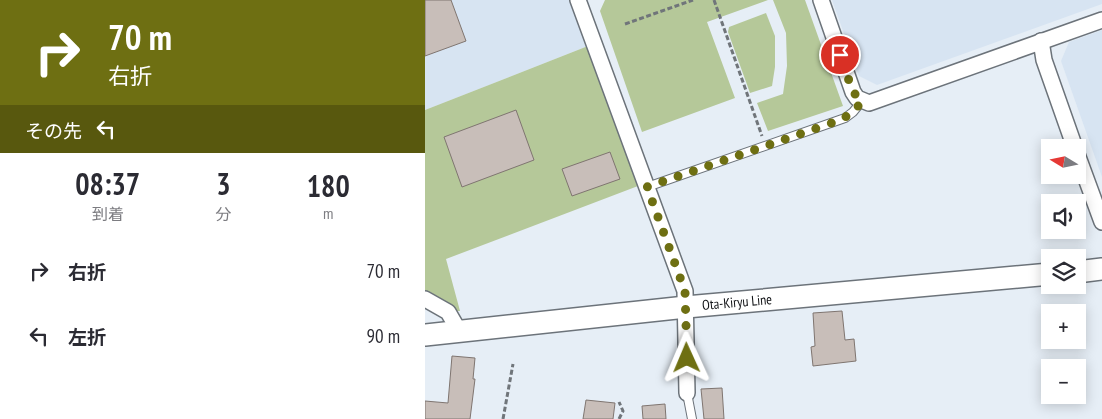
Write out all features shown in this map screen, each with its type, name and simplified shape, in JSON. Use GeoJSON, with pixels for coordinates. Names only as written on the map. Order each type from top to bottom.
{"type":"FeatureCollection","features":[{"type":"Feature","properties":{"kind":"main road"},"geometry":{"type":"LineString","coordinates":[[1086,271],[1102,270]]}},
{"type":"Feature","properties":{"kind":"main road","name":"Ota-Kiryu Line"},"geometry":{"type":"LineString","coordinates":[[425,334],[686,307],[1041,275]]}},
{"type":"Feature","properties":{"kind":"street"},"geometry":{"type":"LineString","coordinates":[[579,0],[685,291],[687,393]]}},
{"type":"Feature","properties":{"kind":"street"},"geometry":{"type":"LineString","coordinates":[[821,0],[853,92],[862,101],[869,103],[1102,20]]}},
{"type":"Feature","properties":{"kind":"street"},"geometry":{"type":"LineString","coordinates":[[1041,42],[1044,60],[1072,139]]}},
{"type":"Feature","properties":{"kind":"street"},"geometry":{"type":"LineString","coordinates":[[1086,178],[1102,222]]}},
{"type":"Feature","properties":{"kind":"street"},"geometry":{"type":"LineString","coordinates":[[425,299],[448,312],[459,331]]}},
{"type":"Feature","properties":{"kind":"lane"},"geometry":{"type":"LineString","coordinates":[[647,187],[845,118],[862,101]]}},
{"type":"Feature","properties":{"kind":"lane"},"geometry":{"type":"LineString","coordinates":[[687,393],[692,419]]}},
{"type":"Feature","properties":{"kind":"path"},"geometry":{"type":"LineString","coordinates":[[625,24],[693,0]]}},
{"type":"Feature","properties":{"kind":"path"},"geometry":{"type":"LineString","coordinates":[[714,0],[765,146]]}},
{"type":"Feature","properties":{"kind":"path"},"geometry":{"type":"LineString","coordinates":[[503,419],[513,364]]}},
{"type":"Feature","properties":{"kind":"path"},"geometry":{"type":"LineString","coordinates":[[619,402],[623,410],[619,419]]}},
{"type":"Feature","properties":{"kind":"shaded area"},"geometry":{"type":"Polygon","coordinates":[[[425,0],[571,0],[588,46],[425,110],[425,0]]]}},
{"type":"Feature","properties":{"kind":"shaded area"},"geometry":{"type":"Polygon","coordinates":[[[832,0],[1102,0],[1102,4],[877,85],[859,76],[832,0]]]}},
{"type":"Feature","properties":{"kind":"shaded area"},"geometry":{"type":"Polygon","coordinates":[[[1102,30],[1102,177],[1061,61],[1069,42],[1102,30]]]}},
{"type":"Feature","properties":{"kind":"green space"},"geometry":{"type":"Polygon","coordinates":[[[605,0],[768,0],[707,22],[735,98],[642,132],[600,11],[605,0]]]}},
{"type":"Feature","properties":{"kind":"green space"},"geometry":{"type":"Polygon","coordinates":[[[773,0],[805,0],[843,106],[768,131],[757,103],[783,94],[787,66],[786,33],[773,0]]]}},
{"type":"Feature","properties":{"kind":"green space"},"geometry":{"type":"Polygon","coordinates":[[[766,13],[775,36],[775,67],[772,86],[750,93],[728,32],[729,27],[766,13]]]}},
{"type":"Feature","properties":{"kind":"green space"},"geometry":{"type":"Polygon","coordinates":[[[588,46],[638,186],[446,259],[460,311],[456,311],[455,308],[425,292],[425,110],[588,46]]]}},
{"type":"Feature","properties":{"kind":"building"},"geometry":{"type":"Polygon","coordinates":[[[425,0],[451,0],[466,41],[425,56],[425,0]]]}},
{"type":"Feature","properties":{"kind":"building"},"geometry":{"type":"Polygon","coordinates":[[[516,110],[534,160],[462,187],[444,137],[516,110]]]}},
{"type":"Feature","properties":{"kind":"building"},"geometry":{"type":"Polygon","coordinates":[[[610,152],[620,179],[572,196],[562,169],[610,152]]]}},
{"type":"Feature","properties":{"kind":"building"},"geometry":{"type":"Polygon","coordinates":[[[842,311],[845,340],[854,339],[856,361],[813,366],[811,347],[815,346],[813,313],[842,311]]]}},
{"type":"Feature","properties":{"kind":"building"},"geometry":{"type":"Polygon","coordinates":[[[452,356],[475,358],[473,379],[475,379],[470,419],[425,419],[425,401],[448,403],[452,356]]]}},
{"type":"Feature","properties":{"kind":"building"},"geometry":{"type":"Polygon","coordinates":[[[722,388],[724,419],[704,419],[701,389],[722,388]]]}},
{"type":"Feature","properties":{"kind":"building"},"geometry":{"type":"Polygon","coordinates":[[[586,400],[615,403],[613,419],[583,419],[586,400]]]}},
{"type":"Feature","properties":{"kind":"building"},"geometry":{"type":"Polygon","coordinates":[[[665,404],[666,419],[643,419],[642,406],[665,404]]]}},
{"type":"Feature","properties":{"kind":"route"},"geometry":{"type":"LineString","coordinates":[[687,358],[685,291],[647,187],[845,118],[862,101],[853,92],[840,55]]}}]}
